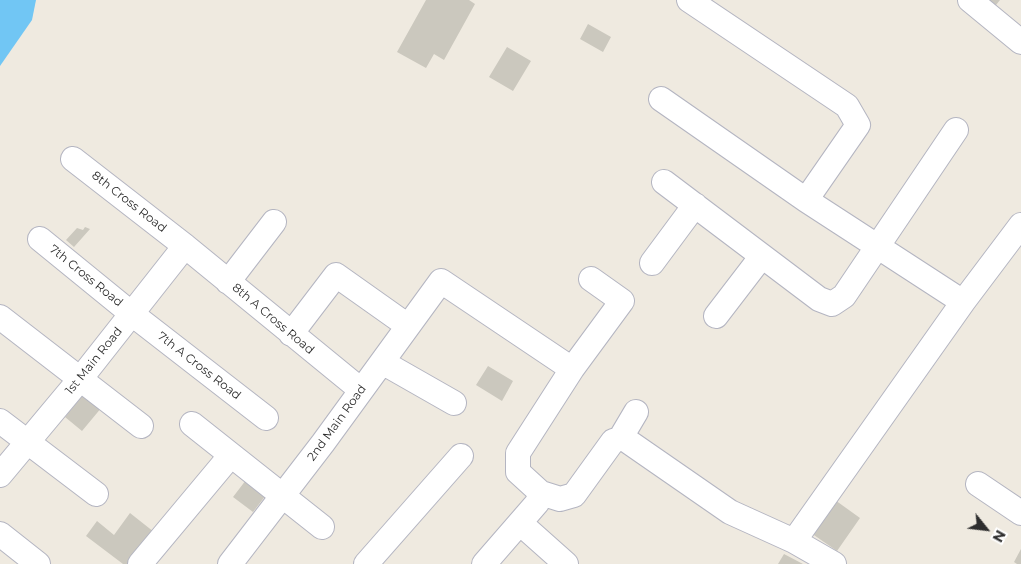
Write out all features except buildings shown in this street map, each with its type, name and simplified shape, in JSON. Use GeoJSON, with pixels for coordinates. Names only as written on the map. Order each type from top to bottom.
{"type":"FeatureCollection","features":[{"type":"Feature","properties":{"kind":"street"},"geometry":{"type":"LineString","coordinates":[[689,0],[847,106],[851,112],[858,125],[806,200]]}},
{"type":"Feature","properties":{"kind":"street"},"geometry":{"type":"LineString","coordinates":[[970,0],[1021,42]]}},
{"type":"Feature","properties":{"kind":"street"},"geometry":{"type":"LineString","coordinates":[[660,99],[806,200],[963,302]]}},
{"type":"Feature","properties":{"kind":"street"},"geometry":{"type":"LineString","coordinates":[[664,182],[818,299],[832,304],[844,296],[956,130]]}},
{"type":"Feature","properties":{"kind":"street","name":"8th Cross Road"},"geometry":{"type":"LineString","coordinates":[[73,159],[185,246]]}},
{"type":"Feature","properties":{"kind":"street"},"geometry":{"type":"LineString","coordinates":[[652,263],[695,205]]}},
{"type":"Feature","properties":{"kind":"street"},"geometry":{"type":"LineString","coordinates":[[228,282],[274,222]]}},
{"type":"Feature","properties":{"kind":"street"},"geometry":{"type":"LineString","coordinates":[[794,541],[963,302],[1021,225]]}},
{"type":"Feature","properties":{"kind":"street","name":"7th Cross Road"},"geometry":{"type":"LineString","coordinates":[[40,239],[132,314]]}},
{"type":"Feature","properties":{"kind":"street","name":"8th A Cross Road"},"geometry":{"type":"LineString","coordinates":[[185,246],[361,390]]}},
{"type":"Feature","properties":{"kind":"street","name":"1st Main Road"},"geometry":{"type":"LineString","coordinates":[[0,475],[81,378],[185,246]]}},
{"type":"Feature","properties":{"kind":"street"},"geometry":{"type":"LineString","coordinates":[[716,316],[762,256]]}},
{"type":"Feature","properties":{"kind":"street"},"geometry":{"type":"LineString","coordinates":[[291,334],[336,275],[408,326]]}},
{"type":"Feature","properties":{"kind":"street"},"geometry":{"type":"LineString","coordinates":[[591,279],[622,301],[572,369],[518,453],[518,472],[542,493],[560,499],[574,495],[613,441],[620,438],[636,412]]}},
{"type":"Feature","properties":{"kind":"street","name":"2nd Main Road"},"geometry":{"type":"LineString","coordinates":[[230,564],[283,496],[441,280],[572,369]]}},
{"type":"Feature","properties":{"kind":"street","name":"7th A Cross Road"},"geometry":{"type":"LineString","coordinates":[[132,314],[266,418]]}},
{"type":"Feature","properties":{"kind":"street"},"geometry":{"type":"LineString","coordinates":[[0,316],[141,426]]}},
{"type":"Feature","properties":{"kind":"street"},"geometry":{"type":"LineString","coordinates":[[382,362],[454,403]]}},
{"type":"Feature","properties":{"kind":"street"},"geometry":{"type":"LineString","coordinates":[[0,421],[96,494]]}},
{"type":"Feature","properties":{"kind":"street"},"geometry":{"type":"LineString","coordinates":[[192,424],[322,527]]}},
{"type":"Feature","properties":{"kind":"street"},"geometry":{"type":"LineString","coordinates":[[620,438],[626,440],[730,512],[794,541],[834,564]]}},
{"type":"Feature","properties":{"kind":"street"},"geometry":{"type":"LineString","coordinates":[[140,564],[231,455]]}},
{"type":"Feature","properties":{"kind":"street"},"geometry":{"type":"LineString","coordinates":[[366,564],[461,456]]}},
{"type":"Feature","properties":{"kind":"street"},"geometry":{"type":"LineString","coordinates":[[978,484],[1021,514]]}},
{"type":"Feature","properties":{"kind":"street"},"geometry":{"type":"LineString","coordinates":[[484,564],[537,503],[542,493]]}},
{"type":"Feature","properties":{"kind":"street"},"geometry":{"type":"LineString","coordinates":[[520,523],[566,564]]}},
{"type":"Feature","properties":{"kind":"street"},"geometry":{"type":"LineString","coordinates":[[0,534],[38,564]]}},
{"type":"Feature","properties":{"kind":"water"},"geometry":{"type":"Polygon","coordinates":[[[0,0],[36,0],[32,20],[0,66],[0,0]]]}}]}
